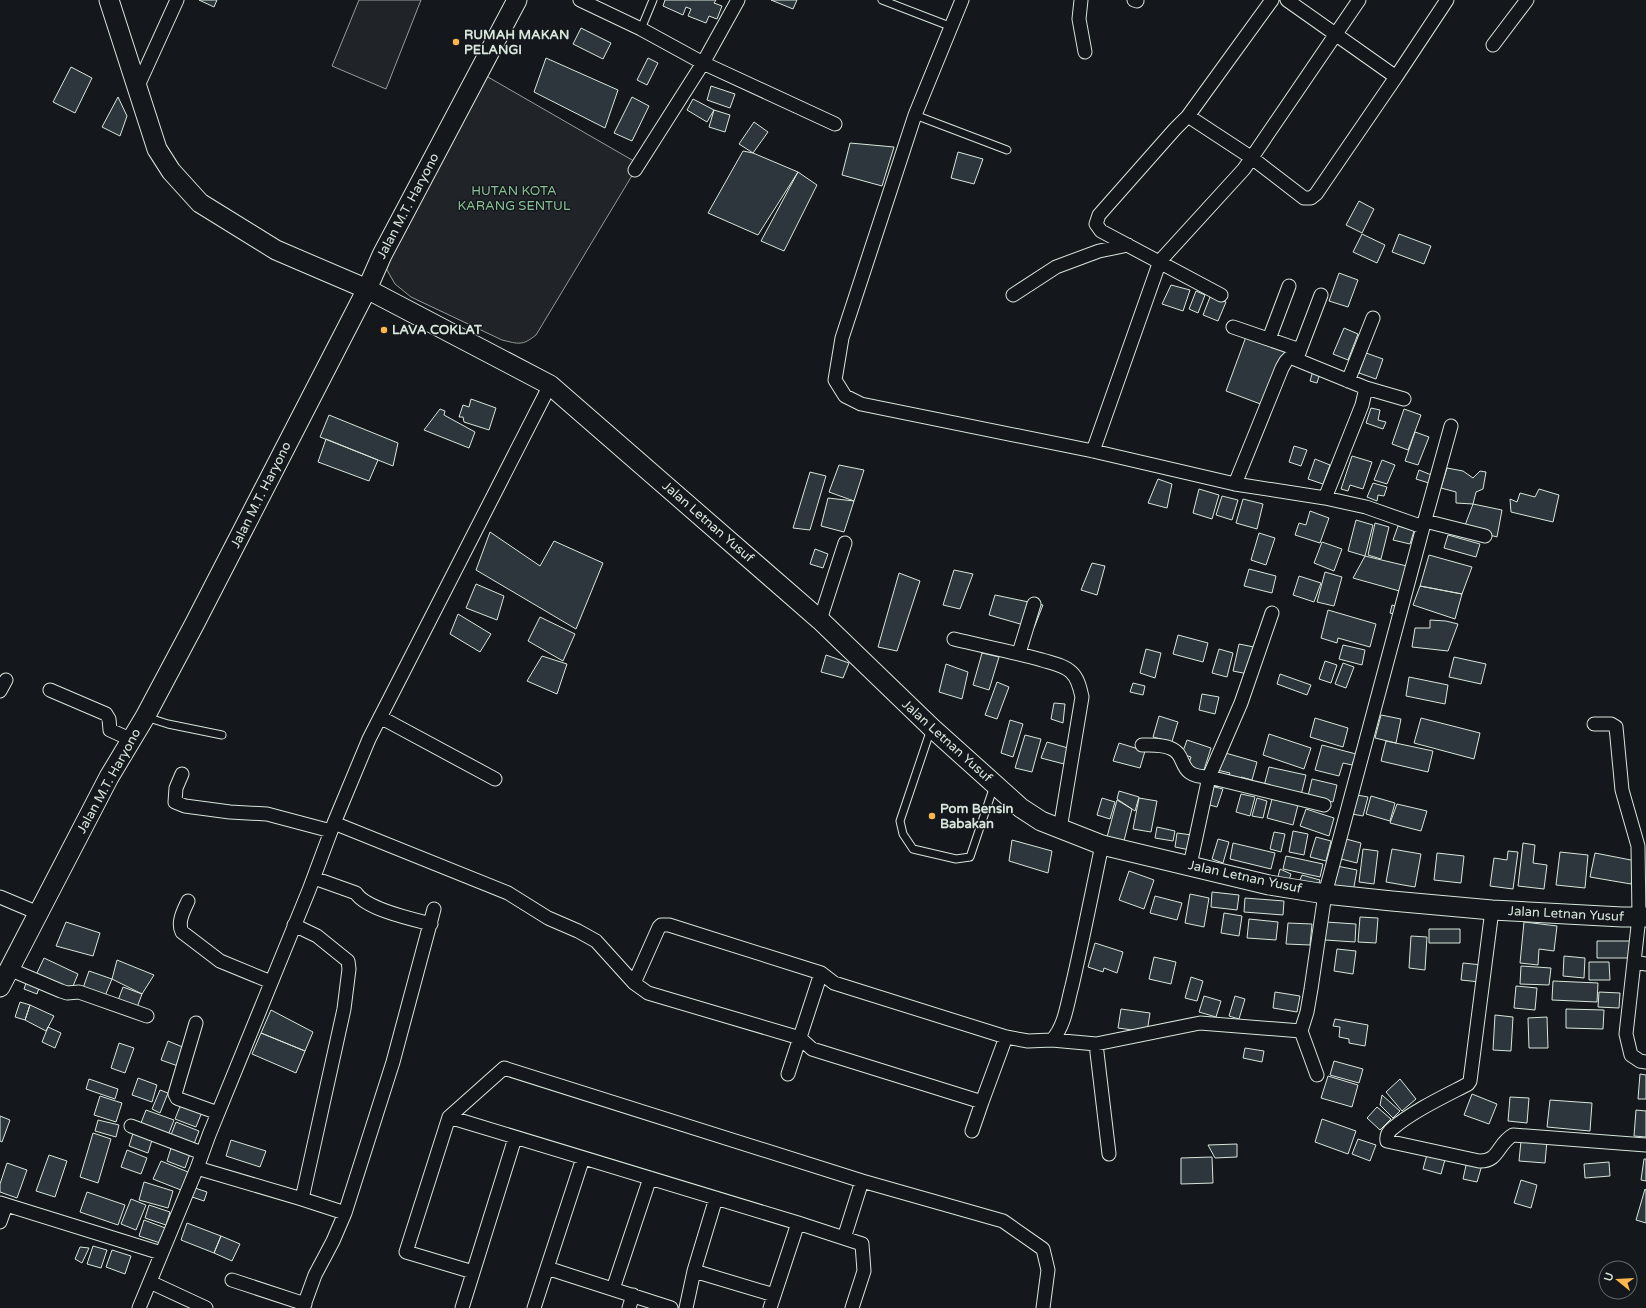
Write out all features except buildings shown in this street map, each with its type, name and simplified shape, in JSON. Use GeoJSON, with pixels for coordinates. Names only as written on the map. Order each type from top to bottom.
{"type":"FeatureCollection","features":[{"type":"Feature","properties":{"kind":"street","name":"Jalan Letnan Yusuf"},"geometry":{"type":"LineString","coordinates":[[109,0],[157,149],[171,171],[200,203],[276,250],[367,289],[550,385],[820,620],[932,728],[1021,808],[1041,821],[1102,844],[1269,884],[1325,894],[1392,902],[1492,910],[1642,917]]}},
{"type":"Feature","properties":{"kind":"street"},"geometry":{"type":"LineString","coordinates":[[137,88],[176,0]]}},
{"type":"Feature","properties":{"kind":"street","name":"Jalan M.T. Haryono"},"geometry":{"type":"LineString","coordinates":[[0,987],[110,777],[145,717],[367,289],[382,255],[517,0]]}},
{"type":"Feature","properties":{"kind":"street"},"geometry":{"type":"LineString","coordinates":[[580,0],[641,29],[703,63],[835,124]]}},
{"type":"Feature","properties":{"kind":"street"},"geometry":{"type":"LineString","coordinates":[[635,170],[703,63],[738,0]]}},
{"type":"Feature","properties":{"kind":"street"},"geometry":{"type":"LineString","coordinates":[[962,0],[915,115],[842,338],[835,380],[845,396],[861,404],[1093,451],[1235,484],[1325,498],[1366,507],[1424,524],[1485,536]]}},
{"type":"Feature","properties":{"kind":"street"},"geometry":{"type":"LineString","coordinates":[[1081,0],[1078,19],[1085,52]]}},
{"type":"Feature","properties":{"kind":"street"},"geometry":{"type":"LineString","coordinates":[[1221,295],[1160,261],[1101,231],[1096,224],[1096,220],[1188,116],[1272,0]]}},
{"type":"Feature","properties":{"kind":"street"},"geometry":{"type":"LineString","coordinates":[[1287,0],[1396,77]]}},
{"type":"Feature","properties":{"kind":"street"},"geometry":{"type":"LineString","coordinates":[[1093,451],[1160,261],[1244,169],[1335,33],[1359,0]]}},
{"type":"Feature","properties":{"kind":"street"},"geometry":{"type":"LineString","coordinates":[[1188,116],[1252,158],[1304,198],[1311,198],[1316,194],[1448,0]]}},
{"type":"Feature","properties":{"kind":"street"},"geometry":{"type":"LineString","coordinates":[[1492,45],[1520,2]]}},
{"type":"Feature","properties":{"kind":"street"},"geometry":{"type":"LineString","coordinates":[[1013,295],[1056,267],[1099,251],[1128,244]]}},
{"type":"Feature","properties":{"kind":"street"},"geometry":{"type":"LineString","coordinates":[[1269,339],[1290,286]]}},
{"type":"Feature","properties":{"kind":"street"},"geometry":{"type":"LineString","coordinates":[[1235,484],[1283,365],[1290,358],[1298,355],[1321,295]]}},
{"type":"Feature","properties":{"kind":"street"},"geometry":{"type":"LineString","coordinates":[[1348,381],[1373,318]]}},
{"type":"Feature","properties":{"kind":"street"},"geometry":{"type":"LineString","coordinates":[[1233,326],[1269,339],[1348,381],[1404,399]]}},
{"type":"Feature","properties":{"kind":"street"},"geometry":{"type":"LineString","coordinates":[[139,1308],[160,1253],[197,1168],[314,878],[332,827],[369,739],[550,385]]}},
{"type":"Feature","properties":{"kind":"street"},"geometry":{"type":"LineString","coordinates":[[1325,498],[1362,405],[1366,388]]}},
{"type":"Feature","properties":{"kind":"street"},"geometry":{"type":"LineString","coordinates":[[1318,1075],[1301,1031],[1309,997],[1325,894],[1451,426]]}},
{"type":"Feature","properties":{"kind":"street"},"geometry":{"type":"LineString","coordinates":[[820,620],[845,543]]}},
{"type":"Feature","properties":{"kind":"street"},"geometry":{"type":"LineString","coordinates":[[1019,653],[1034,604]]}},
{"type":"Feature","properties":{"kind":"street"},"geometry":{"type":"LineString","coordinates":[[1190,865],[1209,777],[1241,703],[1272,613]]}},
{"type":"Feature","properties":{"kind":"street"},"geometry":{"type":"LineString","coordinates":[[954,639],[1019,653],[1054,664],[1070,670],[1079,685],[1082,697],[1060,828]]}},
{"type":"Feature","properties":{"kind":"street"},"geometry":{"type":"LineString","coordinates":[[50,690],[106,714],[109,719],[110,730],[132,740]]}},
{"type":"Feature","properties":{"kind":"street"},"geometry":{"type":"LineString","coordinates":[[380,717],[495,778]]}},
{"type":"Feature","properties":{"kind":"street"},"geometry":{"type":"LineString","coordinates":[[1594,724],[1611,724],[1616,726],[1622,790],[1638,846],[1642,917],[1640,963],[1626,1034],[1629,1050],[1640,1061],[1646,1062]]}},
{"type":"Feature","properties":{"kind":"street"},"geometry":{"type":"LineString","coordinates":[[1142,745],[1158,745],[1170,748],[1176,752],[1186,771],[1202,777],[1209,777],[1324,805]]}},
{"type":"Feature","properties":{"kind":"street"},"geometry":{"type":"LineString","coordinates":[[182,774],[176,788],[175,802],[185,806],[230,812],[267,814],[332,827],[508,893],[548,918],[578,931],[596,941],[634,984],[654,996],[800,1038],[812,1049],[982,1102]]}},
{"type":"Feature","properties":{"kind":"street"},"geometry":{"type":"LineString","coordinates":[[1052,1040],[1060,1030],[1064,1019],[1079,958],[1102,844]]}},
{"type":"Feature","properties":{"kind":"street"},"geometry":{"type":"LineString","coordinates":[[314,878],[356,893],[360,899],[377,908],[431,924]]}},
{"type":"Feature","properties":{"kind":"street"},"geometry":{"type":"LineString","coordinates":[[0,897],[38,913]]}},
{"type":"Feature","properties":{"kind":"street"},"geometry":{"type":"LineString","coordinates":[[188,901],[179,927],[182,932],[220,961],[271,982]]}},
{"type":"Feature","properties":{"kind":"street"},"geometry":{"type":"LineString","coordinates":[[232,1280],[304,1306],[315,1275],[334,1241],[345,1213],[393,1062],[434,909]]}},
{"type":"Feature","properties":{"kind":"street"},"geometry":{"type":"LineString","coordinates":[[1492,910],[1471,1079],[1468,1084],[1392,1128],[1387,1134],[1387,1141],[1488,1162],[1492,1159],[1504,1142],[1513,1135],[1646,1145]]}},
{"type":"Feature","properties":{"kind":"street"},"geometry":{"type":"LineString","coordinates":[[294,925],[317,936],[344,956],[348,960],[349,969],[340,1029],[302,1199]]}},
{"type":"Feature","properties":{"kind":"street"},"geometry":{"type":"LineString","coordinates":[[634,984],[659,927],[666,925],[681,928],[821,973],[834,983],[1006,1037],[1028,1041],[1052,1040],[1096,1044],[1200,1023],[1301,1031]]}},
{"type":"Feature","properties":{"kind":"street"},"geometry":{"type":"LineString","coordinates":[[9,969],[61,991],[67,993],[79,992],[147,1016]]}},
{"type":"Feature","properties":{"kind":"street"},"geometry":{"type":"LineString","coordinates":[[788,1074],[821,973]]}},
{"type":"Feature","properties":{"kind":"street"},"geometry":{"type":"LineString","coordinates":[[196,1023],[175,1094],[179,1099],[218,1113]]}},
{"type":"Feature","properties":{"kind":"street"},"geometry":{"type":"LineString","coordinates":[[972,1131],[1006,1037]]}},
{"type":"Feature","properties":{"kind":"street"},"geometry":{"type":"LineString","coordinates":[[1096,1044],[1109,1154]]}},
{"type":"Feature","properties":{"kind":"street"},"geometry":{"type":"LineString","coordinates":[[473,1272],[406,1252],[449,1117],[504,1068],[862,1181],[1003,1221],[1044,1249],[1048,1270],[1043,1308]]}},
{"type":"Feature","properties":{"kind":"street"},"geometry":{"type":"LineString","coordinates":[[449,1117],[798,1223],[862,1244],[864,1271],[852,1308]]}},
{"type":"Feature","properties":{"kind":"street"},"geometry":{"type":"LineString","coordinates":[[131,1126],[202,1153]]}},
{"type":"Feature","properties":{"kind":"street"},"geometry":{"type":"LineString","coordinates":[[462,1308],[515,1138]]}},
{"type":"Feature","properties":{"kind":"street"},"geometry":{"type":"LineString","coordinates":[[534,1308],[583,1158]]}},
{"type":"Feature","properties":{"kind":"street"},"geometry":{"type":"LineString","coordinates":[[197,1168],[345,1213]]}},
{"type":"Feature","properties":{"kind":"street"},"geometry":{"type":"LineString","coordinates":[[613,1289],[650,1178]]}},
{"type":"Feature","properties":{"kind":"street"},"geometry":{"type":"LineString","coordinates":[[844,1238],[862,1181]]}},
{"type":"Feature","properties":{"kind":"street"},"geometry":{"type":"LineString","coordinates":[[686,1308],[694,1271],[716,1198]]}},
{"type":"Feature","properties":{"kind":"street"},"geometry":{"type":"LineString","coordinates":[[0,1222],[3,1204],[160,1253]]}},
{"type":"Feature","properties":{"kind":"street"},"geometry":{"type":"LineString","coordinates":[[770,1308],[798,1223]]}},
{"type":"Feature","properties":{"kind":"street"},"geometry":{"type":"LineString","coordinates":[[547,1268],[671,1308]]}},
{"type":"Feature","properties":{"kind":"street"},"geometry":{"type":"LineString","coordinates":[[694,1271],[774,1295]]}},
{"type":"Feature","properties":{"kind":"street"},"geometry":{"type":"LineString","coordinates":[[150,1282],[206,1308]]}},
{"type":"Feature","properties":{"kind":"street"},"geometry":{"type":"LineString","coordinates":[[629,1308],[633,1295]]}},
{"type":"Feature","properties":{"kind":"lane"},"geometry":{"type":"LineString","coordinates":[[641,29],[653,0]]}},
{"type":"Feature","properties":{"kind":"lane"},"geometry":{"type":"LineString","coordinates":[[882,0],[952,27]]}},
{"type":"Feature","properties":{"kind":"lane"},"geometry":{"type":"LineString","coordinates":[[915,115],[1007,150]]}},
{"type":"Feature","properties":{"kind":"lane"},"geometry":{"type":"LineString","coordinates":[[145,717],[168,724],[222,735]]}},
{"type":"Feature","properties":{"kind":"lane"},"geometry":{"type":"LineString","coordinates":[[932,728],[900,820],[903,834],[912,849],[956,859],[970,857],[995,784]]}},
{"type":"Feature","properties":{"kind":"green space"},"geometry":{"type":"Polygon","coordinates":[[[359,0],[421,0],[386,89],[332,66],[359,0]]]}},
{"type":"Feature","properties":{"kind":"green space","name":"HUTAN KOTA KARANG SENTUL"},"geometry":{"type":"Polygon","coordinates":[[[481,73],[639,164],[536,335],[527,341],[520,343],[502,340],[411,297],[395,284],[387,270],[383,256],[481,73]]]}},
{"type":"Feature","properties":{"kind":"place","name":"RUMAH MAKAN PELANGI"},"geometry":{"type":"Point","coordinates":[456,42]}},
{"type":"Feature","properties":{"kind":"place","name":"LAVA COKLAT"},"geometry":{"type":"Point","coordinates":[384,330]}},
{"type":"Feature","properties":{"kind":"place","name":"Pom Bensin Babakan"},"geometry":{"type":"Point","coordinates":[932,816]}}]}
